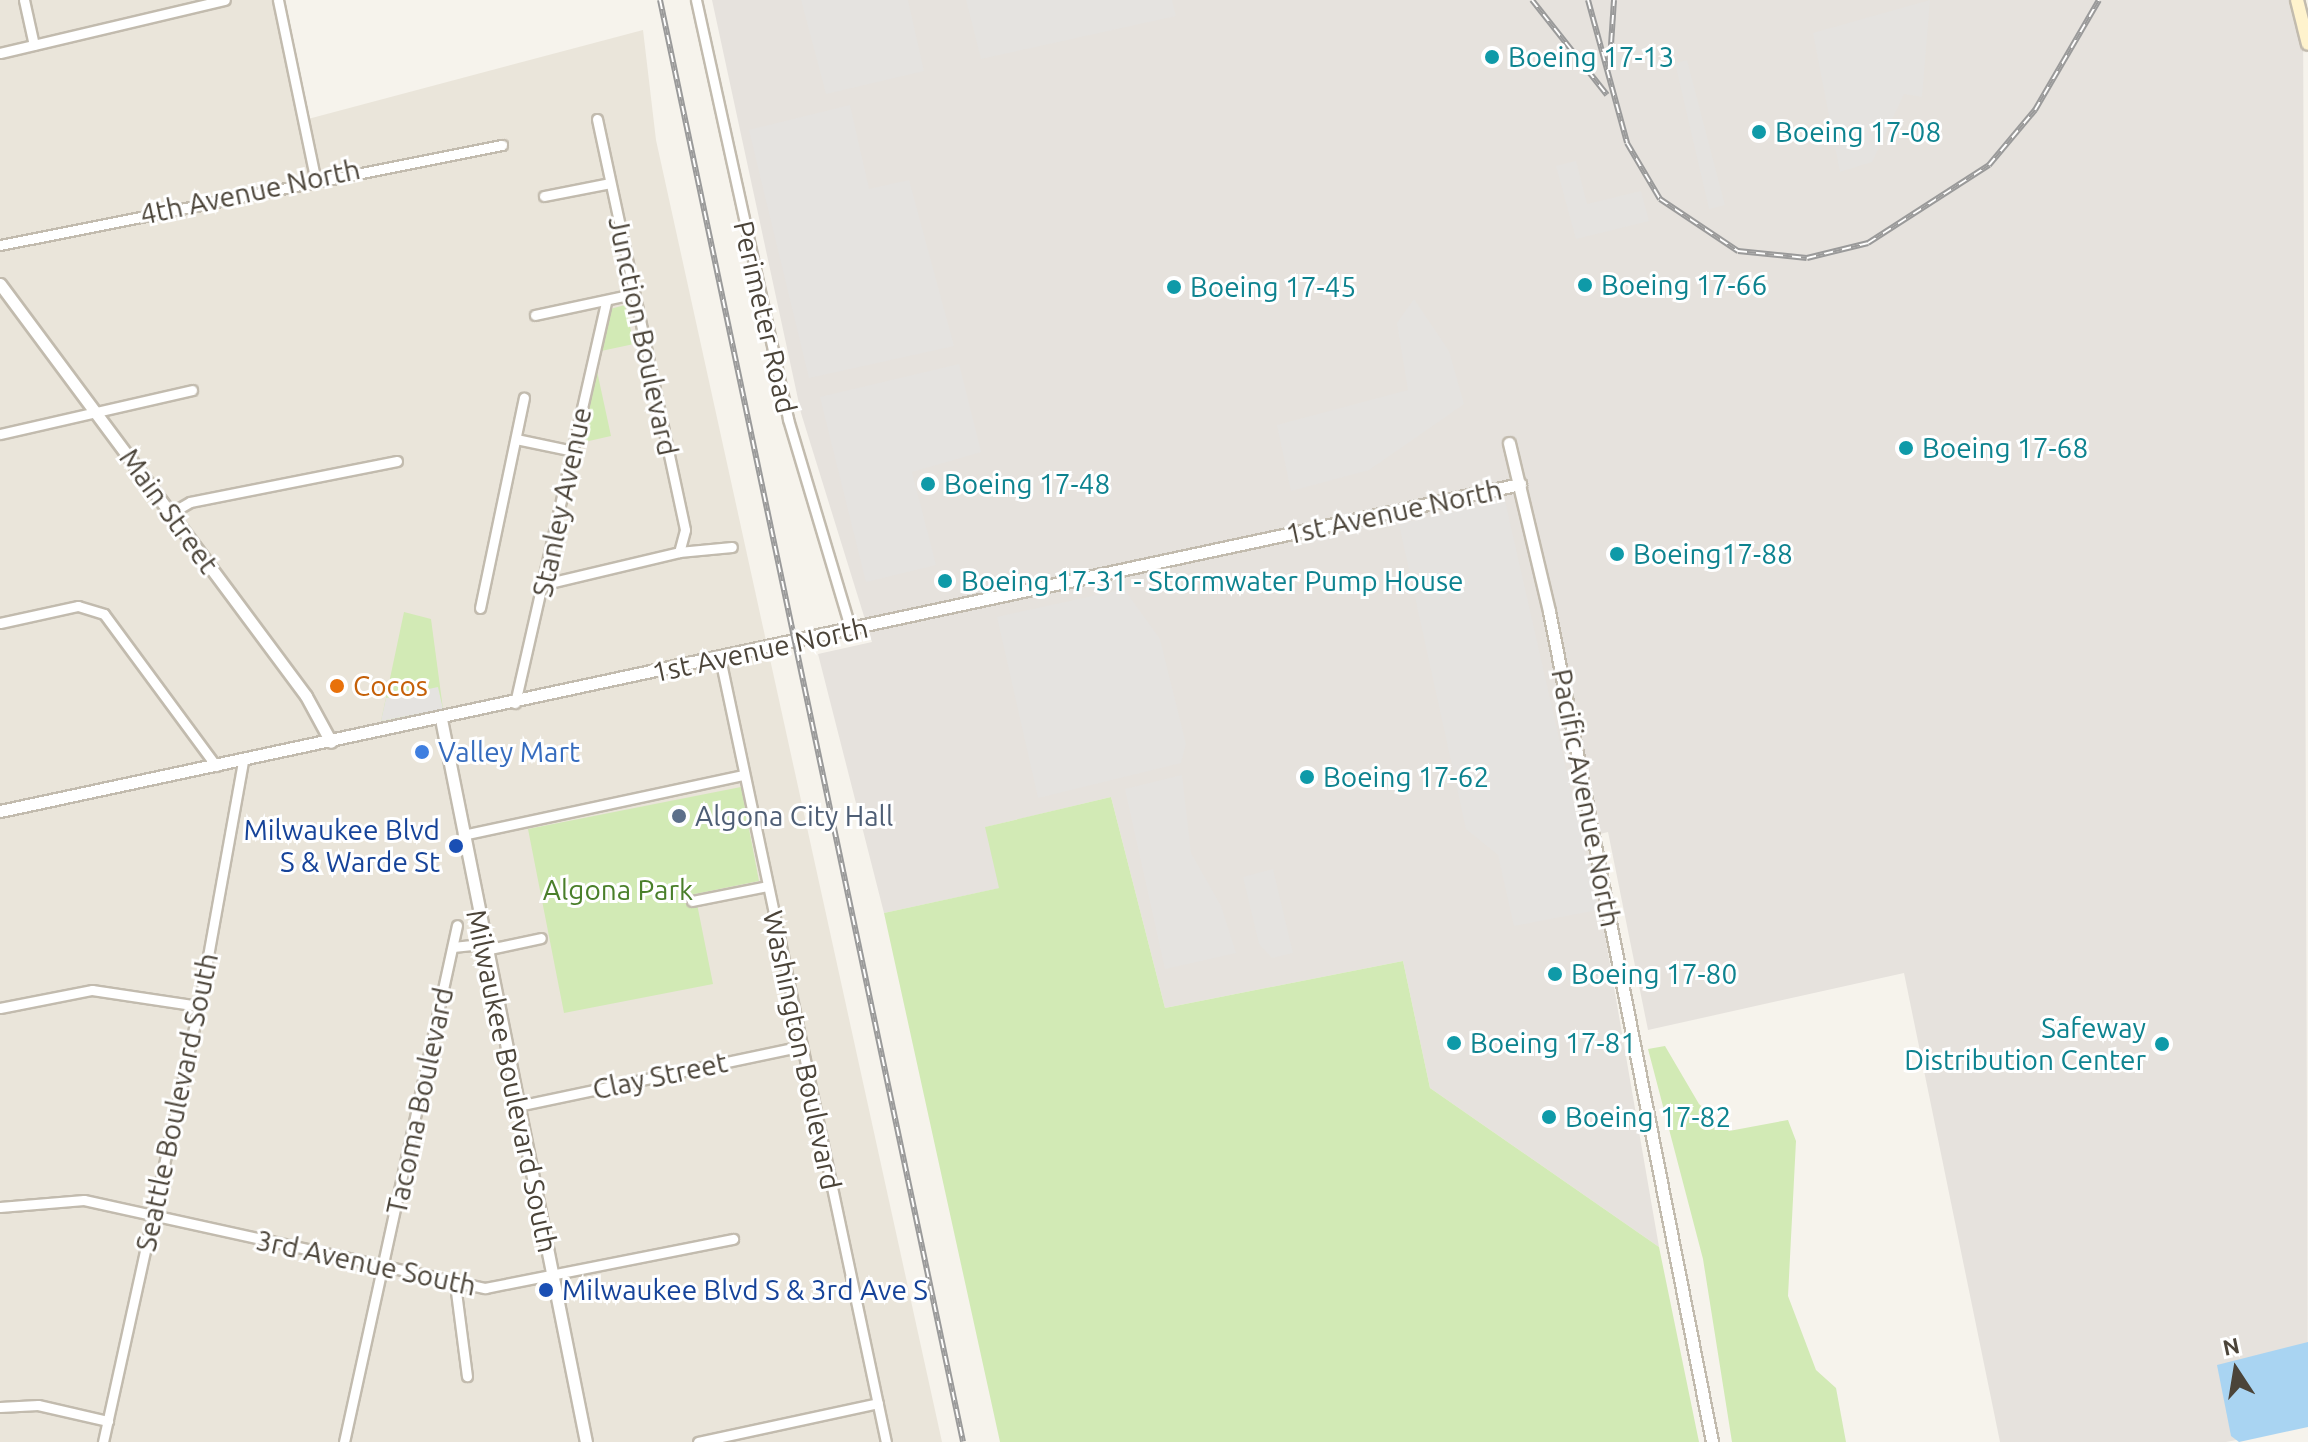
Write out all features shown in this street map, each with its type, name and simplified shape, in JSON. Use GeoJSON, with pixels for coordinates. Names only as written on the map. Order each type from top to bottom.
{"type":"FeatureCollection","features":[{"type":"Feature","properties":{"kind":"main road"},"geometry":{"type":"LineString","coordinates":[[2297,0],[2308,44]]}},
{"type":"Feature","properties":{"kind":"street"},"geometry":{"type":"LineString","coordinates":[[24,0],[34,45]]}},
{"type":"Feature","properties":{"kind":"street"},"geometry":{"type":"LineString","coordinates":[[0,53],[225,0]]}},
{"type":"Feature","properties":{"kind":"street"},"geometry":{"type":"LineString","coordinates":[[278,0],[315,177]]}},
{"type":"Feature","properties":{"kind":"street","name":"Perimeter Road"},"geometry":{"type":"LineString","coordinates":[[696,0],[788,419],[851,630]]}},
{"type":"Feature","properties":{"kind":"street","name":"Junction Boulevard"},"geometry":{"type":"LineString","coordinates":[[597,119],[685,530],[679,552]]}},
{"type":"Feature","properties":{"kind":"street","name":"4th Avenue North"},"geometry":{"type":"LineString","coordinates":[[0,245],[315,177],[502,145]]}},
{"type":"Feature","properties":{"kind":"street"},"geometry":{"type":"LineString","coordinates":[[544,196],[610,183]]}},
{"type":"Feature","properties":{"kind":"street","name":"Main Street"},"geometry":{"type":"LineString","coordinates":[[0,284],[171,513],[331,742]]}},
{"type":"Feature","properties":{"kind":"street"},"geometry":{"type":"LineString","coordinates":[[535,315],[633,294]]}},
{"type":"Feature","properties":{"kind":"street","name":"Stanley Avenue"},"geometry":{"type":"LineString","coordinates":[[515,704],[545,584],[606,301]]}},
{"type":"Feature","properties":{"kind":"street"},"geometry":{"type":"LineString","coordinates":[[0,434],[192,390]]}},
{"type":"Feature","properties":{"kind":"street"},"geometry":{"type":"LineString","coordinates":[[480,608],[524,398]]}},
{"type":"Feature","properties":{"kind":"street"},"geometry":{"type":"LineString","coordinates":[[516,439],[573,451]]}},
{"type":"Feature","properties":{"kind":"street","name":"Pacific Avenue North"},"geometry":{"type":"LineString","coordinates":[[1509,443],[1520,484],[1712,1442]]}},
{"type":"Feature","properties":{"kind":"street"},"geometry":{"type":"LineString","coordinates":[[171,513],[190,502],[397,461]]}},
{"type":"Feature","properties":{"kind":"street","name":"1st Avenue North"},"geometry":{"type":"LineString","coordinates":[[0,811],[515,704],[1520,484]]}},
{"type":"Feature","properties":{"kind":"street"},"geometry":{"type":"LineString","coordinates":[[545,584],[679,552],[732,547]]}},
{"type":"Feature","properties":{"kind":"street"},"geometry":{"type":"LineString","coordinates":[[0,623],[96,609],[128,639],[216,766]]}},
{"type":"Feature","properties":{"kind":"street","name":"Washington Boulevard"},"geometry":{"type":"LineString","coordinates":[[720,658],[886,1442]]}},
{"type":"Feature","properties":{"kind":"street","name":"Milwaukee Boulevard South"},"geometry":{"type":"LineString","coordinates":[[441,719],[586,1442]]}},
{"type":"Feature","properties":{"kind":"street","name":"Seattle Boulevard South"},"geometry":{"type":"LineString","coordinates":[[103,1442],[199,1006],[243,761]]}},
{"type":"Feature","properties":{"kind":"street"},"geometry":{"type":"LineString","coordinates":[[463,835],[743,775]]}},
{"type":"Feature","properties":{"kind":"street"},"geometry":{"type":"LineString","coordinates":[[692,901],[768,886]]}},
{"type":"Feature","properties":{"kind":"street","name":"Tacoma Boulevard"},"geometry":{"type":"LineString","coordinates":[[344,1442],[457,925]]}},
{"type":"Feature","properties":{"kind":"street"},"geometry":{"type":"LineString","coordinates":[[453,947],[485,947],[541,938]]}},
{"type":"Feature","properties":{"kind":"street"},"geometry":{"type":"LineString","coordinates":[[0,1008],[92,990],[199,1006]]}},
{"type":"Feature","properties":{"kind":"street","name":"Clay Street"},"geometry":{"type":"LineString","coordinates":[[518,1106],[802,1046]]}},
{"type":"Feature","properties":{"kind":"street","name":"3rd Avenue South"},"geometry":{"type":"LineString","coordinates":[[0,1207],[68,1198],[455,1284],[500,1288],[733,1239]]}},
{"type":"Feature","properties":{"kind":"street"},"geometry":{"type":"LineString","coordinates":[[455,1284],[467,1376]]}},
{"type":"Feature","properties":{"kind":"street"},"geometry":{"type":"LineString","coordinates":[[698,1442],[878,1403]]}},
{"type":"Feature","properties":{"kind":"street"},"geometry":{"type":"LineString","coordinates":[[0,1407],[38,1405],[108,1421]]}},
{"type":"Feature","properties":{"kind":"shaded area"},"geometry":{"type":"Polygon","coordinates":[[[0,0],[280,0],[308,119],[643,30],[656,140],[942,1442],[0,1442],[0,0]]]}},
{"type":"Feature","properties":{"kind":"shaded area"},"geometry":{"type":"Polygon","coordinates":[[[712,0],[2303,0],[2308,1426],[2226,1442],[2000,1442],[1904,973],[1648,1030],[1608,832],[1588,837],[1659,1247],[1430,1088],[1403,961],[1165,1008],[1111,797],[986,827],[1000,888],[884,913],[818,654],[872,642],[801,413],[712,0]]]}},
{"type":"Feature","properties":{"kind":"shaded area"},"geometry":{"type":"Polygon","coordinates":[[[801,0],[908,0],[924,71],[826,94],[801,0]]]}},
{"type":"Feature","properties":{"kind":"shaded area"},"geometry":{"type":"Polygon","coordinates":[[[966,0],[1172,0],[1176,16],[981,59],[966,0]]]}},
{"type":"Feature","properties":{"kind":"shaded area"},"geometry":{"type":"Polygon","coordinates":[[[1930,0],[1922,97],[1904,94],[1872,162],[1840,172],[1813,33],[1930,0]]]}},
{"type":"Feature","properties":{"kind":"shaded area"},"geometry":{"type":"Polygon","coordinates":[[[1687,60],[1725,205],[1709,209],[1675,63],[1687,60]]]}},
{"type":"Feature","properties":{"kind":"shaded area"},"geometry":{"type":"Polygon","coordinates":[[[850,105],[869,189],[909,180],[954,346],[809,378],[749,130],[850,105]]]}},
{"type":"Feature","properties":{"kind":"shaded area"},"geometry":{"type":"Polygon","coordinates":[[[1576,161],[1587,204],[1641,191],[1649,221],[1576,239],[1556,166],[1576,161]]]}},
{"type":"Feature","properties":{"kind":"shaded area"},"geometry":{"type":"Polygon","coordinates":[[[1414,299],[1449,351],[1464,404],[1369,470],[1291,491],[1277,425],[1408,390],[1397,323],[1414,299]]]}},
{"type":"Feature","properties":{"kind":"shaded area"},"geometry":{"type":"Polygon","coordinates":[[[959,364],[981,452],[912,472],[936,565],[866,582],[820,397],[959,364]]]}},
{"type":"Feature","properties":{"kind":"shaded area"},"geometry":{"type":"Polygon","coordinates":[[[1505,501],[1598,910],[1514,926],[1498,855],[1466,829],[1399,524],[1505,501]]]}},
{"type":"Feature","properties":{"kind":"shaded area"},"geometry":{"type":"Polygon","coordinates":[[[1124,589],[1160,639],[1186,744],[1181,763],[1038,798],[997,617],[1124,589]]]}},
{"type":"Feature","properties":{"kind":"shaded area"},"geometry":{"type":"Polygon","coordinates":[[[438,687],[443,709],[381,721],[386,698],[438,687]]]}},
{"type":"Feature","properties":{"kind":"shaded area"},"geometry":{"type":"Polygon","coordinates":[[[1182,775],[1191,853],[1221,906],[1236,953],[1165,969],[1125,789],[1182,775]]]}},
{"type":"Feature","properties":{"kind":"shaded area"},"geometry":{"type":"Polygon","coordinates":[[[1273,869],[1293,953],[1272,958],[1259,944],[1243,877],[1273,869]]]}},
{"type":"Feature","properties":{"kind":"green space"},"geometry":{"type":"Polygon","coordinates":[[[625,305],[634,344],[601,351],[610,309],[625,305]]]}},
{"type":"Feature","properties":{"kind":"green space"},"geometry":{"type":"Polygon","coordinates":[[[597,371],[611,436],[580,443],[597,371]]]}},
{"type":"Feature","properties":{"kind":"green space"},"geometry":{"type":"Polygon","coordinates":[[[404,612],[431,619],[443,709],[381,721],[404,612]]]}},
{"type":"Feature","properties":{"kind":"green space","name":"Algona Park"},"geometry":{"type":"Polygon","coordinates":[[[741,787],[759,881],[695,894],[713,984],[564,1013],[528,829],[741,787]]]}},
{"type":"Feature","properties":{"kind":"green space"},"geometry":{"type":"Polygon","coordinates":[[[1111,797],[1165,1008],[1403,961],[1430,1088],[1659,1247],[1699,1442],[1000,1442],[884,913],[999,888],[985,827],[1111,797]]]}},
{"type":"Feature","properties":{"kind":"green space"},"geometry":{"type":"Polygon","coordinates":[[[1665,1046],[1699,1104],[1729,1131],[1788,1120],[1796,1141],[1788,1296],[1816,1370],[1836,1388],[1846,1442],[1732,1442],[1703,1259],[1648,1049],[1665,1046]]]}},
{"type":"Feature","properties":{"kind":"water"},"geometry":{"type":"Polygon","coordinates":[[[2308,1342],[2308,1427],[2239,1442],[2231,1436],[2217,1365],[2308,1342]]]}},
{"type":"Feature","properties":{"kind":"railway"},"geometry":{"type":"LineString","coordinates":[[660,0],[963,1442]]}},
{"type":"Feature","properties":{"kind":"railway"},"geometry":{"type":"LineString","coordinates":[[1532,0],[1607,95]]}},
{"type":"Feature","properties":{"kind":"railway"},"geometry":{"type":"LineString","coordinates":[[1588,0],[1627,143],[1660,199],[1738,251],[1807,258],[1868,243],[1989,165],[2035,110],[2099,0]]}},
{"type":"Feature","properties":{"kind":"railway"},"geometry":{"type":"LineString","coordinates":[[1610,60],[1614,0]]}},
{"type":"Feature","properties":{"kind":"place","name":"Boeing 17-13"},"geometry":{"type":"Point","coordinates":[1492,57]}},
{"type":"Feature","properties":{"kind":"place","name":"Boeing 17-08"},"geometry":{"type":"Point","coordinates":[1759,132]}},
{"type":"Feature","properties":{"kind":"place","name":"Boeing 17-66"},"geometry":{"type":"Point","coordinates":[1585,285]}},
{"type":"Feature","properties":{"kind":"place","name":"Boeing 17-45"},"geometry":{"type":"Point","coordinates":[1174,287]}},
{"type":"Feature","properties":{"kind":"place","name":"Boeing 17-68"},"geometry":{"type":"Point","coordinates":[1906,448]}},
{"type":"Feature","properties":{"kind":"place","name":"Boeing 17-48"},"geometry":{"type":"Point","coordinates":[928,484]}},
{"type":"Feature","properties":{"kind":"place","name":"Boeing17-88"},"geometry":{"type":"Point","coordinates":[1617,554]}},
{"type":"Feature","properties":{"kind":"place","name":"Boeing 17-31 - Stormwater Pump House"},"geometry":{"type":"Point","coordinates":[945,581]}},
{"type":"Feature","properties":{"kind":"place","name":"Cocos"},"geometry":{"type":"Point","coordinates":[337,686]}},
{"type":"Feature","properties":{"kind":"place","name":"Valley Mart"},"geometry":{"type":"Point","coordinates":[422,752]}},
{"type":"Feature","properties":{"kind":"place","name":"Boeing 17-62"},"geometry":{"type":"Point","coordinates":[1307,777]}},
{"type":"Feature","properties":{"kind":"place","name":"Algona City Hall"},"geometry":{"type":"Point","coordinates":[679,816]}},
{"type":"Feature","properties":{"kind":"place","name":"Milwaukee Blvd S & Warde St"},"geometry":{"type":"Point","coordinates":[456,846]}},
{"type":"Feature","properties":{"kind":"place","name":"Boeing 17-80"},"geometry":{"type":"Point","coordinates":[1555,974]}},
{"type":"Feature","properties":{"kind":"place","name":"Boeing 17-81"},"geometry":{"type":"Point","coordinates":[1454,1043]}},
{"type":"Feature","properties":{"kind":"place","name":"Safeway Distribution Center"},"geometry":{"type":"Point","coordinates":[2162,1044]}},
{"type":"Feature","properties":{"kind":"place","name":"Boeing 17-82"},"geometry":{"type":"Point","coordinates":[1549,1117]}},
{"type":"Feature","properties":{"kind":"place","name":"Milwaukee Blvd S & 3rd Ave S"},"geometry":{"type":"Point","coordinates":[546,1290]}}]}
